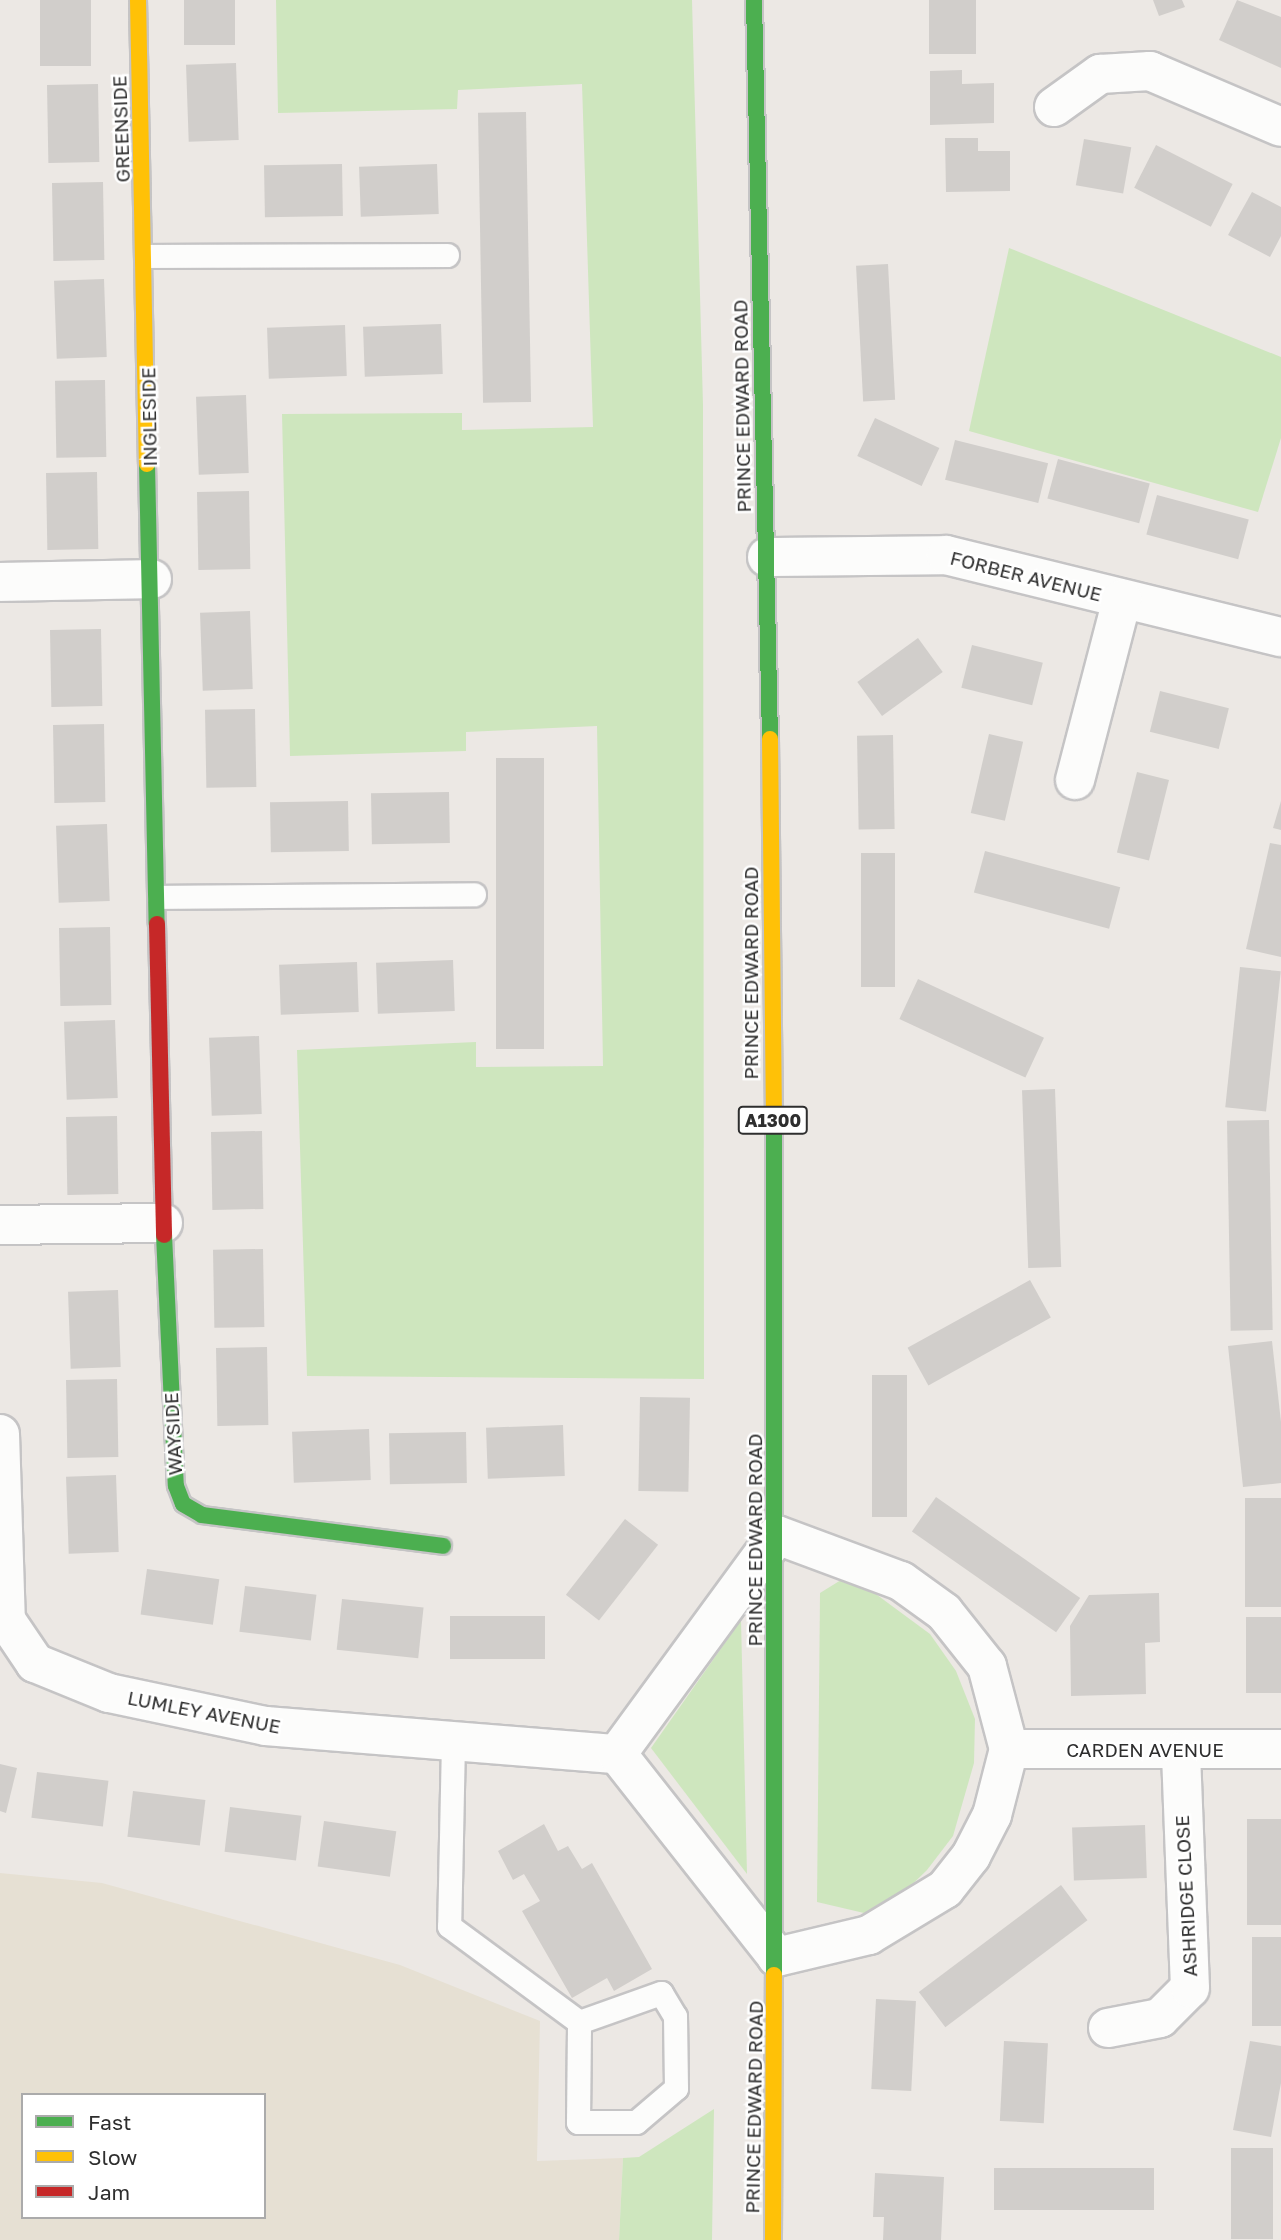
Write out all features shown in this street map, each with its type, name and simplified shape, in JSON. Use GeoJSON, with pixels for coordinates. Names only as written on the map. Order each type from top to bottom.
{"type":"FeatureCollection","features":[{"type":"Feature","properties":{"kind":"main road","name":"GREENSIDE"},"geometry":{"type":"LineString","coordinates":[[138,0],[146,256]]}},
{"type":"Feature","properties":{"kind":"main road","name":"PRINCE EDWARD ROAD"},"geometry":{"type":"LineString","coordinates":[[754,0],[767,557],[777,1535],[777,1957],[773,2240]]}},
{"type":"Feature","properties":{"kind":"main road","name":"INGLESIDE"},"geometry":{"type":"LineString","coordinates":[[146,256],[159,897]]}},
{"type":"Feature","properties":{"kind":"main road","name":"WAYSIDE"},"geometry":{"type":"LineString","coordinates":[[159,897],[163,1223],[176,1486],[183,1504],[202,1515],[443,1546]]}},
{"type":"Feature","properties":{"kind":"street"},"geometry":{"type":"LineString","coordinates":[[1054,107],[1100,74],[1150,71],[1281,127]]}},
{"type":"Feature","properties":{"kind":"street","name":"FORBER AVENUE"},"geometry":{"type":"LineString","coordinates":[[767,557],[946,555],[1281,637]]}},
{"type":"Feature","properties":{"kind":"street"},"geometry":{"type":"LineString","coordinates":[[0,582],[152,579]]}},
{"type":"Feature","properties":{"kind":"street"},"geometry":{"type":"LineString","coordinates":[[1076,779],[1122,599]]}},
{"type":"Feature","properties":{"kind":"street"},"geometry":{"type":"LineString","coordinates":[[0,1224],[163,1223]]}},
{"type":"Feature","properties":{"kind":"street","name":"LUMLEY AVENUE"},"geometry":{"type":"LineString","coordinates":[[0,1434],[6,1620],[35,1662],[109,1693],[266,1726],[617,1754]]}},
{"type":"Feature","properties":{"kind":"street"},"geometry":{"type":"LineString","coordinates":[[777,1535],[901,1581],[944,1612],[987,1666],[1009,1749],[992,1815],[971,1856],[945,1889],[869,1935],[777,1957],[617,1754],[777,1535]]}},
{"type":"Feature","properties":{"kind":"street","name":"CARDEN AVENUE"},"geometry":{"type":"LineString","coordinates":[[1009,1749],[1281,1749]]}},
{"type":"Feature","properties":{"kind":"street","name":"ASHRIDGE CLOSE"},"geometry":{"type":"LineString","coordinates":[[1108,2028],[1160,2018],[1190,1988],[1181,1751]]}},
{"type":"Feature","properties":{"kind":"lane"},"geometry":{"type":"LineString","coordinates":[[146,256],[447,255]]}},
{"type":"Feature","properties":{"kind":"lane"},"geometry":{"type":"LineString","coordinates":[[159,897],[474,894]]}},
{"type":"Feature","properties":{"kind":"lane"},"geometry":{"type":"LineString","coordinates":[[453,1742],[449,1926],[579,2022]]}},
{"type":"Feature","properties":{"kind":"lane"},"geometry":{"type":"LineString","coordinates":[[661,1993],[675,2016],[676,2088],[636,2122],[578,2122],[579,2022],[661,1993]]}},
{"type":"Feature","properties":{"kind":"shaded area"},"geometry":{"type":"Polygon","coordinates":[[[0,1873],[102,1883],[400,1965],[540,2021],[537,2161],[623,2158],[619,2240],[0,2240],[0,1873]]]}},
{"type":"Feature","properties":{"kind":"green space"},"geometry":{"type":"Polygon","coordinates":[[[276,0],[692,0],[703,405],[704,1379],[307,1376],[297,1050],[476,1042],[476,1067],[603,1066],[597,726],[466,732],[466,751],[290,756],[282,414],[462,413],[462,430],[593,427],[582,84],[458,90],[457,109],[278,113],[276,0]]]}},
{"type":"Feature","properties":{"kind":"green space"},"geometry":{"type":"Polygon","coordinates":[[[1009,248],[1281,357],[1281,438],[1258,512],[969,431],[1009,248]]]}},
{"type":"Feature","properties":{"kind":"green space"},"geometry":{"type":"Polygon","coordinates":[[[841,1580],[869,1589],[930,1634],[956,1671],[975,1719],[974,1763],[953,1836],[927,1870],[894,1902],[864,1913],[817,1902],[820,1593],[841,1580]]]}},
{"type":"Feature","properties":{"kind":"green space"},"geometry":{"type":"Polygon","coordinates":[[[741,1620],[747,1874],[651,1748],[741,1620]]]}},
{"type":"Feature","properties":{"kind":"green space"},"geometry":{"type":"Polygon","coordinates":[[[714,2109],[712,2240],[619,2240],[623,2158],[639,2157],[714,2109]]]}},
{"type":"Feature","properties":{"kind":"building"},"geometry":{"type":"Polygon","coordinates":[[[40,0],[91,0],[91,66],[40,66],[40,0]]]}},
{"type":"Feature","properties":{"kind":"building"},"geometry":{"type":"Polygon","coordinates":[[[184,0],[235,0],[235,45],[184,45],[184,0]]]}},
{"type":"Feature","properties":{"kind":"building"},"geometry":{"type":"Polygon","coordinates":[[[929,0],[976,0],[976,54],[929,54],[929,0]]]}},
{"type":"Feature","properties":{"kind":"building"},"geometry":{"type":"Polygon","coordinates":[[[1153,0],[1182,0],[1185,7],[1159,16],[1153,0]]]}},
{"type":"Feature","properties":{"kind":"building"},"geometry":{"type":"Polygon","coordinates":[[[1237,0],[1281,17],[1281,68],[1219,40],[1237,0]]]}},
{"type":"Feature","properties":{"kind":"building"},"geometry":{"type":"Polygon","coordinates":[[[236,63],[239,140],[189,142],[186,65],[236,63]]]}},
{"type":"Feature","properties":{"kind":"building"},"geometry":{"type":"Polygon","coordinates":[[[962,70],[962,84],[994,83],[994,123],[930,125],[930,71],[962,70]]]}},
{"type":"Feature","properties":{"kind":"building"},"geometry":{"type":"Polygon","coordinates":[[[98,84],[99,162],[48,163],[47,85],[98,84]]]}},
{"type":"Feature","properties":{"kind":"building"},"geometry":{"type":"Polygon","coordinates":[[[526,112],[531,402],[483,403],[478,113],[526,112]]]}},
{"type":"Feature","properties":{"kind":"building"},"geometry":{"type":"Polygon","coordinates":[[[945,138],[978,138],[978,151],[1010,151],[1010,191],[946,192],[945,138]]]}},
{"type":"Feature","properties":{"kind":"building"},"geometry":{"type":"Polygon","coordinates":[[[1084,139],[1131,147],[1123,194],[1076,185],[1084,139]]]}},
{"type":"Feature","properties":{"kind":"building"},"geometry":{"type":"Polygon","coordinates":[[[1156,145],[1233,184],[1211,227],[1134,188],[1156,145]]]}},
{"type":"Feature","properties":{"kind":"building"},"geometry":{"type":"Polygon","coordinates":[[[342,164],[343,216],[265,217],[264,165],[342,164]]]}},
{"type":"Feature","properties":{"kind":"building"},"geometry":{"type":"Polygon","coordinates":[[[437,164],[439,214],[361,217],[359,167],[437,164]]]}},
{"type":"Feature","properties":{"kind":"building"},"geometry":{"type":"Polygon","coordinates":[[[103,182],[104,260],[53,261],[52,183],[103,182]]]}},
{"type":"Feature","properties":{"kind":"building"},"geometry":{"type":"Polygon","coordinates":[[[1252,192],[1281,207],[1281,236],[1270,257],[1228,235],[1252,192]]]}},
{"type":"Feature","properties":{"kind":"building"},"geometry":{"type":"Polygon","coordinates":[[[888,264],[895,400],[863,401],[856,266],[888,264]]]}},
{"type":"Feature","properties":{"kind":"building"},"geometry":{"type":"Polygon","coordinates":[[[104,279],[107,357],[57,359],[54,281],[104,279]]]}},
{"type":"Feature","properties":{"kind":"building"},"geometry":{"type":"Polygon","coordinates":[[[441,324],[443,374],[365,377],[363,327],[441,324]]]}},
{"type":"Feature","properties":{"kind":"building"},"geometry":{"type":"Polygon","coordinates":[[[345,325],[347,376],[269,379],[267,328],[345,325]]]}},
{"type":"Feature","properties":{"kind":"building"},"geometry":{"type":"Polygon","coordinates":[[[105,380],[106,457],[56,458],[55,381],[105,380]]]}},
{"type":"Feature","properties":{"kind":"building"},"geometry":{"type":"Polygon","coordinates":[[[246,395],[249,473],[199,475],[196,397],[246,395]]]}},
{"type":"Feature","properties":{"kind":"building"},"geometry":{"type":"Polygon","coordinates":[[[875,418],[939,448],[922,486],[857,456],[875,418]]]}},
{"type":"Feature","properties":{"kind":"building"},"geometry":{"type":"Polygon","coordinates":[[[955,440],[1048,463],[1038,503],[945,480],[955,440]]]}},
{"type":"Feature","properties":{"kind":"building"},"geometry":{"type":"Polygon","coordinates":[[[1058,459],[1150,484],[1139,523],[1047,499],[1058,459]]]}},
{"type":"Feature","properties":{"kind":"building"},"geometry":{"type":"Polygon","coordinates":[[[97,472],[98,549],[47,550],[46,473],[97,472]]]}},
{"type":"Feature","properties":{"kind":"building"},"geometry":{"type":"Polygon","coordinates":[[[249,491],[250,569],[198,570],[197,492],[249,491]]]}},
{"type":"Feature","properties":{"kind":"building"},"geometry":{"type":"Polygon","coordinates":[[[1157,495],[1249,520],[1238,559],[1146,535],[1157,495]]]}},
{"type":"Feature","properties":{"kind":"building"},"geometry":{"type":"Polygon","coordinates":[[[250,611],[253,689],[203,691],[200,613],[250,611]]]}},
{"type":"Feature","properties":{"kind":"building"},"geometry":{"type":"Polygon","coordinates":[[[101,629],[102,706],[51,707],[50,630],[101,629]]]}},
{"type":"Feature","properties":{"kind":"building"},"geometry":{"type":"Polygon","coordinates":[[[918,638],[943,672],[882,716],[857,682],[918,638]]]}},
{"type":"Feature","properties":{"kind":"building"},"geometry":{"type":"Polygon","coordinates":[[[972,645],[1043,663],[1032,705],[961,688],[972,645]]]}},
{"type":"Feature","properties":{"kind":"building"},"geometry":{"type":"Polygon","coordinates":[[[1160,691],[1229,708],[1219,749],[1150,732],[1160,691]]]}},
{"type":"Feature","properties":{"kind":"building"},"geometry":{"type":"Polygon","coordinates":[[[255,709],[256,787],[206,788],[205,710],[255,709]]]}},
{"type":"Feature","properties":{"kind":"building"},"geometry":{"type":"Polygon","coordinates":[[[104,724],[105,802],[54,803],[53,725],[104,724]]]}},
{"type":"Feature","properties":{"kind":"building"},"geometry":{"type":"Polygon","coordinates":[[[989,734],[1023,742],[1005,821],[971,813],[989,734]]]}},
{"type":"Feature","properties":{"kind":"building"},"geometry":{"type":"Polygon","coordinates":[[[893,735],[895,829],[859,830],[857,736],[893,735]]]}},
{"type":"Feature","properties":{"kind":"building"},"geometry":{"type":"Polygon","coordinates":[[[496,758],[544,758],[544,1049],[496,1049],[496,758]]]}},
{"type":"Feature","properties":{"kind":"building"},"geometry":{"type":"Polygon","coordinates":[[[1137,772],[1169,780],[1149,861],[1117,853],[1137,772]]]}},
{"type":"Feature","properties":{"kind":"building"},"geometry":{"type":"Polygon","coordinates":[[[449,792],[450,843],[372,844],[371,793],[449,792]]]}},
{"type":"Feature","properties":{"kind":"building"},"geometry":{"type":"Polygon","coordinates":[[[348,801],[349,851],[271,852],[270,802],[348,801]]]}},
{"type":"Feature","properties":{"kind":"building"},"geometry":{"type":"Polygon","coordinates":[[[1281,801],[1281,830],[1273,828],[1281,801]]]}},
{"type":"Feature","properties":{"kind":"building"},"geometry":{"type":"Polygon","coordinates":[[[107,824],[110,901],[59,903],[56,826],[107,824]]]}},
{"type":"Feature","properties":{"kind":"building"},"geometry":{"type":"Polygon","coordinates":[[[1270,843],[1281,845],[1281,957],[1246,949],[1270,843]]]}},
{"type":"Feature","properties":{"kind":"building"},"geometry":{"type":"Polygon","coordinates":[[[985,851],[1120,887],[1109,929],[974,893],[985,851]]]}},
{"type":"Feature","properties":{"kind":"building"},"geometry":{"type":"Polygon","coordinates":[[[861,853],[895,853],[895,987],[861,987],[861,853]]]}},
{"type":"Feature","properties":{"kind":"building"},"geometry":{"type":"Polygon","coordinates":[[[110,927],[111,1005],[60,1006],[59,928],[110,927]]]}},
{"type":"Feature","properties":{"kind":"building"},"geometry":{"type":"Polygon","coordinates":[[[453,960],[455,1011],[378,1014],[376,963],[453,960]]]}},
{"type":"Feature","properties":{"kind":"building"},"geometry":{"type":"Polygon","coordinates":[[[357,962],[359,1012],[281,1015],[279,965],[357,962]]]}},
{"type":"Feature","properties":{"kind":"building"},"geometry":{"type":"Polygon","coordinates":[[[1240,967],[1281,971],[1266,1112],[1225,1107],[1240,967]]]}},
{"type":"Feature","properties":{"kind":"building"},"geometry":{"type":"Polygon","coordinates":[[[918,979],[1044,1038],[1025,1078],[899,1019],[918,979]]]}},
{"type":"Feature","properties":{"kind":"building"},"geometry":{"type":"Polygon","coordinates":[[[115,1020],[118,1098],[67,1100],[64,1022],[115,1020]]]}},
{"type":"Feature","properties":{"kind":"building"},"geometry":{"type":"Polygon","coordinates":[[[259,1036],[262,1114],[212,1116],[209,1038],[259,1036]]]}},
{"type":"Feature","properties":{"kind":"building"},"geometry":{"type":"Polygon","coordinates":[[[1055,1089],[1061,1267],[1028,1268],[1022,1090],[1055,1089]]]}},
{"type":"Feature","properties":{"kind":"building"},"geometry":{"type":"Polygon","coordinates":[[[117,1116],[118,1194],[67,1195],[66,1117],[117,1116]]]}},
{"type":"Feature","properties":{"kind":"building"},"geometry":{"type":"Polygon","coordinates":[[[1269,1120],[1273,1330],[1231,1331],[1227,1121],[1269,1120]]]}},
{"type":"Feature","properties":{"kind":"building"},"geometry":{"type":"Polygon","coordinates":[[[262,1131],[263,1209],[212,1210],[211,1132],[262,1131]]]}},
{"type":"Feature","properties":{"kind":"building"},"geometry":{"type":"Polygon","coordinates":[[[263,1249],[264,1327],[214,1328],[213,1250],[263,1249]]]}},
{"type":"Feature","properties":{"kind":"building"},"geometry":{"type":"Polygon","coordinates":[[[1030,1280],[1051,1318],[928,1385],[908,1348],[1030,1280]]]}},
{"type":"Feature","properties":{"kind":"building"},"geometry":{"type":"Polygon","coordinates":[[[118,1290],[121,1367],[71,1369],[68,1292],[118,1290]]]}},
{"type":"Feature","properties":{"kind":"building"},"geometry":{"type":"Polygon","coordinates":[[[1272,1341],[1281,1422],[1281,1483],[1243,1487],[1228,1346],[1272,1341]]]}},
{"type":"Feature","properties":{"kind":"building"},"geometry":{"type":"Polygon","coordinates":[[[267,1347],[268,1425],[217,1426],[216,1348],[267,1347]]]}},
{"type":"Feature","properties":{"kind":"building"},"geometry":{"type":"Polygon","coordinates":[[[872,1375],[907,1375],[907,1517],[872,1517],[872,1375]]]}},
{"type":"Feature","properties":{"kind":"building"},"geometry":{"type":"Polygon","coordinates":[[[117,1379],[118,1457],[67,1458],[66,1380],[117,1379]]]}},
{"type":"Feature","properties":{"kind":"building"},"geometry":{"type":"Polygon","coordinates":[[[640,1397],[690,1398],[688,1492],[638,1491],[640,1397]]]}},
{"type":"Feature","properties":{"kind":"building"},"geometry":{"type":"Polygon","coordinates":[[[563,1425],[565,1476],[488,1479],[486,1428],[563,1425]]]}},
{"type":"Feature","properties":{"kind":"building"},"geometry":{"type":"Polygon","coordinates":[[[369,1429],[371,1480],[294,1483],[292,1432],[369,1429]]]}},
{"type":"Feature","properties":{"kind":"building"},"geometry":{"type":"Polygon","coordinates":[[[466,1432],[467,1483],[390,1484],[389,1433],[466,1432]]]}},
{"type":"Feature","properties":{"kind":"building"},"geometry":{"type":"Polygon","coordinates":[[[116,1475],[119,1552],[69,1554],[66,1477],[116,1475]]]}},
{"type":"Feature","properties":{"kind":"building"},"geometry":{"type":"Polygon","coordinates":[[[936,1497],[1080,1598],[1056,1632],[912,1531],[936,1497]]]}},
{"type":"Feature","properties":{"kind":"building"},"geometry":{"type":"Polygon","coordinates":[[[1245,1498],[1281,1498],[1281,1607],[1245,1607],[1245,1498]]]}},
{"type":"Feature","properties":{"kind":"building"},"geometry":{"type":"Polygon","coordinates":[[[625,1519],[658,1545],[599,1621],[566,1595],[625,1519]]]}},
{"type":"Feature","properties":{"kind":"building"},"geometry":{"type":"Polygon","coordinates":[[[147,1569],[219,1579],[213,1625],[141,1615],[147,1569]]]}},
{"type":"Feature","properties":{"kind":"building"},"geometry":{"type":"Polygon","coordinates":[[[245,1586],[316,1595],[311,1640],[239,1632],[245,1586]]]}},
{"type":"Feature","properties":{"kind":"building"},"geometry":{"type":"Polygon","coordinates":[[[1159,1593],[1160,1642],[1145,1643],[1146,1694],[1071,1696],[1070,1626],[1089,1595],[1159,1593]]]}},
{"type":"Feature","properties":{"kind":"building"},"geometry":{"type":"Polygon","coordinates":[[[342,1599],[424,1608],[418,1658],[337,1650],[342,1599]]]}},
{"type":"Feature","properties":{"kind":"building"},"geometry":{"type":"Polygon","coordinates":[[[450,1616],[545,1616],[545,1659],[450,1659],[450,1616]]]}},
{"type":"Feature","properties":{"kind":"building"},"geometry":{"type":"Polygon","coordinates":[[[1246,1617],[1281,1617],[1281,1693],[1246,1693],[1246,1617]]]}},
{"type":"Feature","properties":{"kind":"building"},"geometry":{"type":"Polygon","coordinates":[[[0,1764],[17,1768],[6,1813],[0,1811],[0,1764]]]}},
{"type":"Feature","properties":{"kind":"building"},"geometry":{"type":"Polygon","coordinates":[[[37,1772],[108,1781],[103,1826],[31,1818],[37,1772]]]}},
{"type":"Feature","properties":{"kind":"building"},"geometry":{"type":"Polygon","coordinates":[[[133,1791],[205,1800],[200,1846],[127,1837],[133,1791]]]}},
{"type":"Feature","properties":{"kind":"building"},"geometry":{"type":"Polygon","coordinates":[[[230,1807],[301,1816],[296,1860],[225,1852],[230,1807]]]}},
{"type":"Feature","properties":{"kind":"building"},"geometry":{"type":"Polygon","coordinates":[[[1247,1819],[1281,1819],[1281,1925],[1247,1925],[1247,1819]]]}},
{"type":"Feature","properties":{"kind":"building"},"geometry":{"type":"Polygon","coordinates":[[[324,1821],[396,1831],[390,1877],[318,1867],[324,1821]]]}},
{"type":"Feature","properties":{"kind":"building"},"geometry":{"type":"Polygon","coordinates":[[[544,1824],[558,1851],[568,1846],[582,1869],[592,1863],[652,1969],[614,1991],[607,1978],[572,1998],[522,1911],[540,1901],[524,1874],[513,1880],[498,1851],[544,1824]]]}},
{"type":"Feature","properties":{"kind":"building"},"geometry":{"type":"Polygon","coordinates":[[[1145,1825],[1147,1878],[1074,1881],[1072,1828],[1145,1825]]]}},
{"type":"Feature","properties":{"kind":"building"},"geometry":{"type":"Polygon","coordinates":[[[1061,1885],[1087,1920],[945,2027],[919,1992],[1061,1885]]]}},
{"type":"Feature","properties":{"kind":"building"},"geometry":{"type":"Polygon","coordinates":[[[1252,1937],[1281,1937],[1281,2026],[1252,2026],[1252,1937]]]}},
{"type":"Feature","properties":{"kind":"building"},"geometry":{"type":"Polygon","coordinates":[[[876,1999],[916,2001],[911,2091],[871,2089],[876,1999]]]}},
{"type":"Feature","properties":{"kind":"building"},"geometry":{"type":"Polygon","coordinates":[[[1004,2041],[1048,2043],[1044,2123],[1000,2121],[1004,2041]]]}},
{"type":"Feature","properties":{"kind":"building"},"geometry":{"type":"Polygon","coordinates":[[[1250,2041],[1281,2046],[1281,2083],[1271,2137],[1233,2130],[1250,2041]]]}},
{"type":"Feature","properties":{"kind":"building"},"geometry":{"type":"Polygon","coordinates":[[[1231,2148],[1273,2148],[1273,2239],[1231,2239],[1231,2148]]]}},
{"type":"Feature","properties":{"kind":"building"},"geometry":{"type":"Polygon","coordinates":[[[994,2168],[1154,2168],[1154,2210],[994,2210],[994,2168]]]}},
{"type":"Feature","properties":{"kind":"building"},"geometry":{"type":"Polygon","coordinates":[[[875,2173],[944,2177],[941,2240],[883,2240],[884,2217],[873,2217],[875,2173]]]}},
{"type":"Feature","properties":{"kind":"traffic: fast"},"geometry":{"type":"LineString","coordinates":[[754,0],[770,739]]}},
{"type":"Feature","properties":{"kind":"traffic: fast"},"geometry":{"type":"LineString","coordinates":[[147,464],[157,924]]}},
{"type":"Feature","properties":{"kind":"traffic: fast"},"geometry":{"type":"LineString","coordinates":[[774,1121],[774,1975]]}},
{"type":"Feature","properties":{"kind":"traffic: fast"},"geometry":{"type":"LineString","coordinates":[[164,1235],[176,1486],[183,1504],[202,1515],[443,1546]]}},
{"type":"Feature","properties":{"kind":"traffic: slow"},"geometry":{"type":"LineString","coordinates":[[138,0],[147,464]]}},
{"type":"Feature","properties":{"kind":"traffic: slow"},"geometry":{"type":"LineString","coordinates":[[770,739],[774,1121]]}},
{"type":"Feature","properties":{"kind":"traffic: slow"},"geometry":{"type":"LineString","coordinates":[[773,2240],[774,1975]]}},
{"type":"Feature","properties":{"kind":"traffic: jam"},"geometry":{"type":"LineString","coordinates":[[157,924],[164,1235]]}}]}
